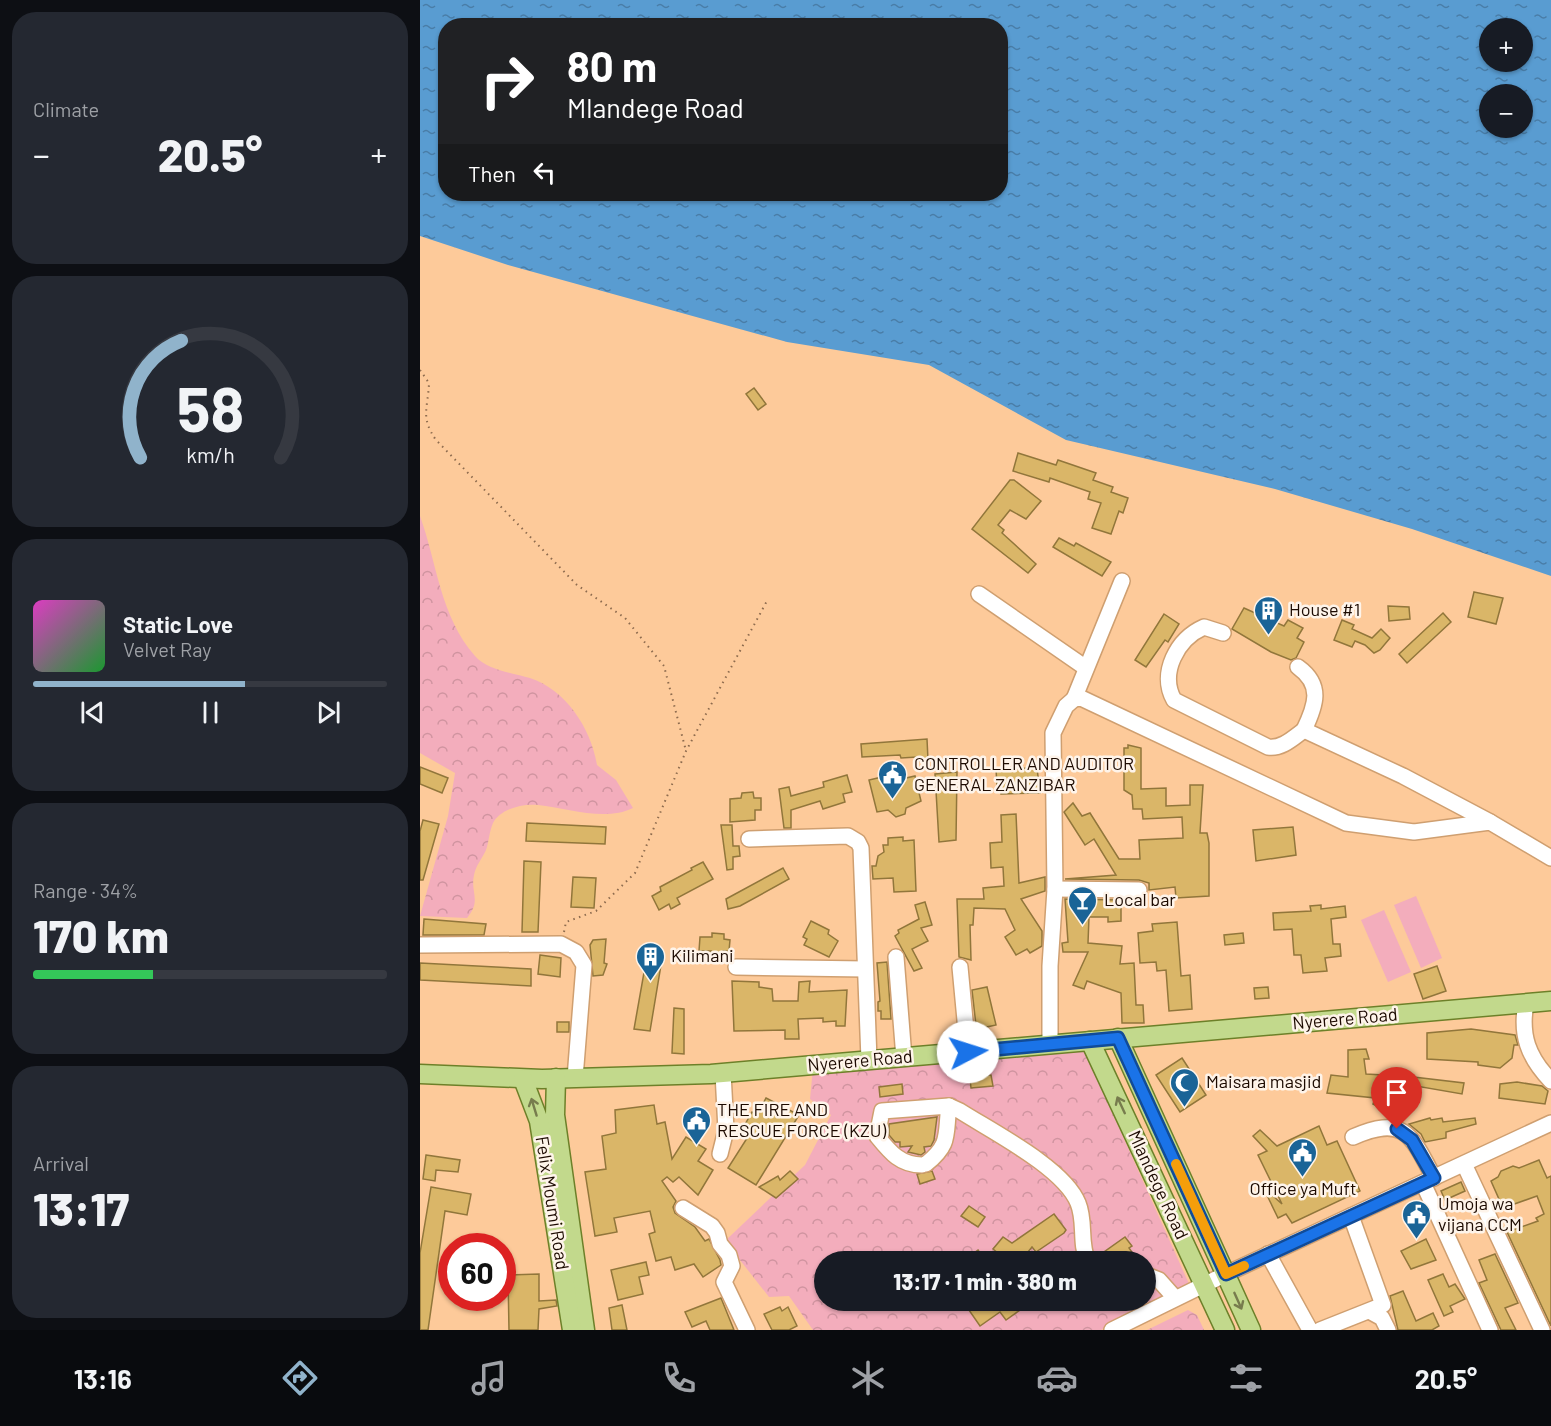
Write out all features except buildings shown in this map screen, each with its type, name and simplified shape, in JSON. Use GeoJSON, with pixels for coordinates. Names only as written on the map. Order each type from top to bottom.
{"type":"FeatureCollection","features":[{"type":"Feature","properties":{"kind":"main road","name":"Nyerere Road"},"geometry":{"type":"LineString","coordinates":[[420,1074],[523,1079],[723,1073],[1551,1001]]}},
{"type":"Feature","properties":{"kind":"main road","name":"Mlandege Road"},"geometry":{"type":"LineString","coordinates":[[1118,1038],[1251,1330]]}},
{"type":"Feature","properties":{"kind":"main road","name":"Mlandege Road"},"geometry":{"type":"LineString","coordinates":[[1090,1041],[1225,1330]]}},
{"type":"Feature","properties":{"kind":"main road","name":"Felix Moumi Road"},"geometry":{"type":"LineString","coordinates":[[556,1078],[555,1115],[585,1330]]}},
{"type":"Feature","properties":{"kind":"main road","name":"Felix Moumi Road"},"geometry":{"type":"LineString","coordinates":[[523,1079],[539,1121],[572,1330]]}},
{"type":"Feature","properties":{"kind":"street"},"geometry":{"type":"LineString","coordinates":[[1050,1044],[1050,966],[1055,889],[1053,733],[1066,706],[1074,699],[1122,581]]}},
{"type":"Feature","properties":{"kind":"street"},"geometry":{"type":"LineString","coordinates":[[979,594],[1086,668]]}},
{"type":"Feature","properties":{"kind":"street"},"geometry":{"type":"LineString","coordinates":[[1223,633],[1204,627],[1191,633],[1171,663],[1166,679],[1174,700],[1268,747],[1275,748],[1289,742],[1304,730],[1310,717],[1315,686],[1309,675],[1298,667]]}},
{"type":"Feature","properties":{"kind":"street"},"geometry":{"type":"LineString","coordinates":[[1074,699],[1081,698],[1346,823],[1414,832],[1490,822]]}},
{"type":"Feature","properties":{"kind":"street"},"geometry":{"type":"LineString","coordinates":[[1304,730],[1403,776],[1490,822],[1551,858]]}},
{"type":"Feature","properties":{"kind":"street"},"geometry":{"type":"LineString","coordinates":[[749,839],[848,836],[858,842],[861,848],[869,1060]]}},
{"type":"Feature","properties":{"kind":"street"},"geometry":{"type":"LineString","coordinates":[[1055,889],[1139,890]]}},
{"type":"Feature","properties":{"kind":"street"},"geometry":{"type":"LineString","coordinates":[[420,945],[561,944],[576,952],[584,966],[575,1078]]}},
{"type":"Feature","properties":{"kind":"street"},"geometry":{"type":"LineString","coordinates":[[896,957],[904,1058]]}},
{"type":"Feature","properties":{"kind":"street"},"geometry":{"type":"LineString","coordinates":[[960,967],[968,1052]]}},
{"type":"Feature","properties":{"kind":"street"},"geometry":{"type":"LineString","coordinates":[[736,968],[864,969]]}},
{"type":"Feature","properties":{"kind":"street"},"geometry":{"type":"LineString","coordinates":[[1526,1003],[1522,1027],[1524,1037],[1529,1050],[1551,1081]]}},
{"type":"Feature","properties":{"kind":"street"},"geometry":{"type":"LineString","coordinates":[[720,1154],[726,1130],[723,1073]]}},
{"type":"Feature","properties":{"kind":"street"},"geometry":{"type":"LineString","coordinates":[[948,1106],[945,1144],[940,1152],[924,1164],[910,1165],[903,1162],[892,1154],[877,1136],[882,1110],[948,1106],[960,1111],[1055,1172],[1079,1204],[1084,1251]]}},
{"type":"Feature","properties":{"kind":"street"},"geometry":{"type":"LineString","coordinates":[[1112,1330],[1268,1254],[1551,1123]]}},
{"type":"Feature","properties":{"kind":"street"},"geometry":{"type":"LineString","coordinates":[[1353,1137],[1382,1127],[1397,1129],[1412,1140],[1490,1330]]}},
{"type":"Feature","properties":{"kind":"street"},"geometry":{"type":"LineString","coordinates":[[1464,1164],[1542,1330]]}},
{"type":"Feature","properties":{"kind":"street"},"geometry":{"type":"LineString","coordinates":[[683,1208],[712,1226],[729,1255],[732,1266],[724,1282],[747,1330]]}},
{"type":"Feature","properties":{"kind":"street"},"geometry":{"type":"LineString","coordinates":[[1320,1330],[1381,1308],[1384,1301],[1351,1216]]}},
{"type":"Feature","properties":{"kind":"street"},"geometry":{"type":"LineString","coordinates":[[1268,1254],[1310,1330]]}},
{"type":"Feature","properties":{"kind":"street"},"geometry":{"type":"LineString","coordinates":[[1156,1279],[1175,1298]]}},
{"type":"Feature","properties":{"kind":"street"},"geometry":{"type":"LineString","coordinates":[[1371,1312],[1382,1318],[1388,1330]]}},
{"type":"Feature","properties":{"kind":"path"},"geometry":{"type":"LineString","coordinates":[[420,370],[429,383],[424,410],[426,425],[436,440],[577,585],[625,618],[664,666],[686,751]]}},
{"type":"Feature","properties":{"kind":"path"},"geometry":{"type":"LineString","coordinates":[[561,944],[566,922],[596,911],[635,873],[686,751],[768,599]]}},
{"type":"Feature","properties":{"kind":"green space"},"geometry":{"type":"Polygon","coordinates":[[[420,516],[447,607],[463,640],[475,656],[486,665],[530,678],[555,691],[583,724],[597,765],[616,780],[633,808],[622,812],[598,814],[532,805],[512,808],[501,814],[493,823],[486,850],[475,871],[473,881],[475,901],[467,918],[420,916],[448,816],[455,773],[420,753],[420,516]]]}},
{"type":"Feature","properties":{"kind":"green space"},"geometry":{"type":"Polygon","coordinates":[[[1416,896],[1442,958],[1421,968],[1394,905],[1416,896]]]}},
{"type":"Feature","properties":{"kind":"green space"},"geometry":{"type":"Polygon","coordinates":[[[1384,910],[1411,972],[1388,982],[1361,920],[1384,910]]]}},
{"type":"Feature","properties":{"kind":"green space"},"geometry":{"type":"Polygon","coordinates":[[[1082,1045],[1190,1286],[1156,1303],[1156,1251],[814,1251],[814,1311],[1139,1311],[1101,1330],[813,1330],[789,1296],[769,1297],[725,1241],[805,1165],[831,1115],[810,1099],[813,1068],[1082,1045]]]}},
{"type":"Feature","properties":{"kind":"green space"},"geometry":{"type":"Polygon","coordinates":[[[1188,1310],[1197,1315],[1204,1330],[1147,1330],[1188,1310]]]}},
{"type":"Feature","properties":{"kind":"water"},"geometry":{"type":"Polygon","coordinates":[[[420,0],[1551,0],[1551,576],[1412,529],[1275,489],[1066,440],[929,365],[787,342],[508,265],[420,236],[420,0]]]}},
{"type":"Feature","properties":{"kind":"slow traffic"},"geometry":{"type":"LineString","coordinates":[[1176,1164],[1226,1274],[1244,1266]]}},
{"type":"Feature","properties":{"kind":"place","name":"House #1"},"geometry":{"type":"Point","coordinates":[1268,636]}},
{"type":"Feature","properties":{"kind":"place","name":"CONTROLLER AND AUDITOR GENERAL ZANZIBAR"},"geometry":{"type":"Point","coordinates":[893,800]}},
{"type":"Feature","properties":{"kind":"place","name":"Local bar"},"geometry":{"type":"Point","coordinates":[1083,926]}},
{"type":"Feature","properties":{"kind":"place","name":"Kilimani"},"geometry":{"type":"Point","coordinates":[650,982]}},
{"type":"Feature","properties":{"kind":"place","name":"Maisara masjid"},"geometry":{"type":"Point","coordinates":[1185,1108]}},
{"type":"Feature","properties":{"kind":"place","name":"THE FIRE AND RESCUE FORCE (KZU)"},"geometry":{"type":"Point","coordinates":[696,1146]}},
{"type":"Feature","properties":{"kind":"place","name":"Office ya Muft"},"geometry":{"type":"Point","coordinates":[1303,1178]}},
{"type":"Feature","properties":{"kind":"place","name":"Umoja wa vijana CCM"},"geometry":{"type":"Point","coordinates":[1417,1240]}},
{"type":"Feature","properties":{"kind":"route"},"geometry":{"type":"LineString","coordinates":[[968,1052],[1118,1038],[1226,1274],[1434,1178],[1412,1140],[1397,1129]]}}]}
